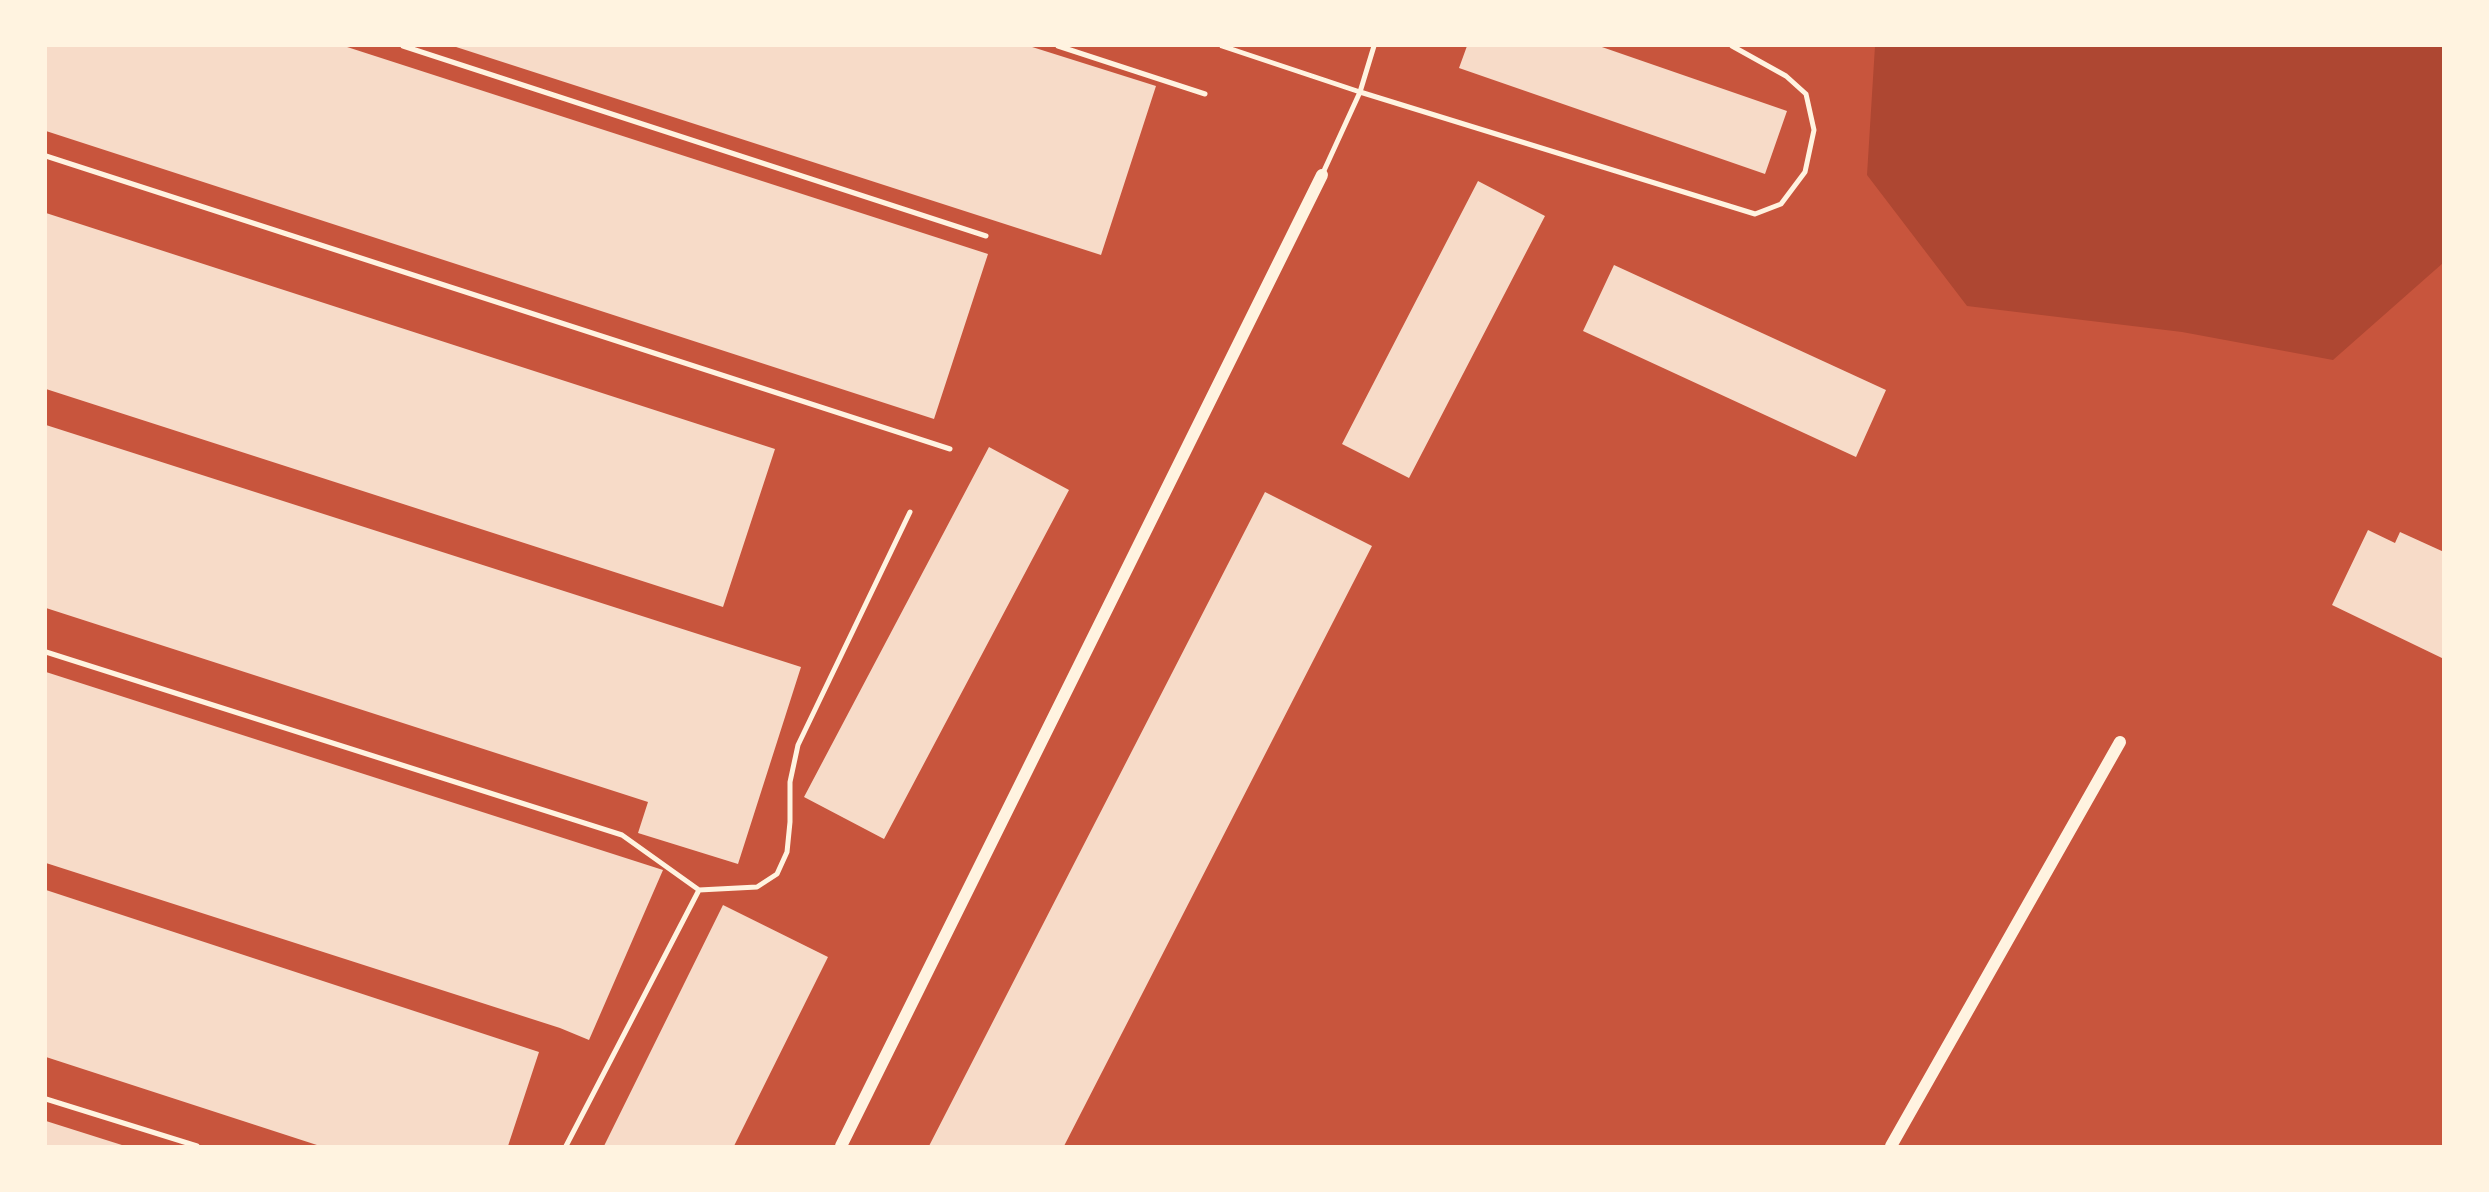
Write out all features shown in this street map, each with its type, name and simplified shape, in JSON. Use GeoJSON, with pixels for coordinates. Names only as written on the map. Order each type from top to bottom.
{"type":"FeatureCollection","features":[{"type":"Feature","properties":{"kind":"street"},"geometry":{"type":"LineString","coordinates":[[841,1146],[1322,175]]}},
{"type":"Feature","properties":{"kind":"street"},"geometry":{"type":"LineString","coordinates":[[1891,1146],[2120,741]]}},
{"type":"Feature","properties":{"kind":"lane"},"geometry":{"type":"LineString","coordinates":[[402,46],[986,236]]}},
{"type":"Feature","properties":{"kind":"lane"},"geometry":{"type":"LineString","coordinates":[[1058,46],[1205,94]]}},
{"type":"Feature","properties":{"kind":"lane"},"geometry":{"type":"LineString","coordinates":[[1222,46],[1360,92],[1755,214],[1781,204],[1805,172],[1814,130],[1806,94],[1786,76],[1732,46]]}},
{"type":"Feature","properties":{"kind":"lane"},"geometry":{"type":"LineString","coordinates":[[1322,175],[1360,92],[1374,46]]}},
{"type":"Feature","properties":{"kind":"lane"},"geometry":{"type":"LineString","coordinates":[[46,156],[950,449]]}},
{"type":"Feature","properties":{"kind":"lane"},"geometry":{"type":"LineString","coordinates":[[46,652],[622,835],[699,890],[757,887],[777,874],[787,852],[790,782],[798,745],[910,512]]}},
{"type":"Feature","properties":{"kind":"lane"},"geometry":{"type":"LineString","coordinates":[[566,1146],[699,890]]}},
{"type":"Feature","properties":{"kind":"lane"},"geometry":{"type":"LineString","coordinates":[[46,1098],[197,1146]]}},
{"type":"Feature","properties":{"kind":"shaded area"},"geometry":{"type":"Polygon","coordinates":[[[1875,46],[2443,46],[2443,263],[2333,360],[2182,332],[1967,306],[1867,175],[1875,46]]]}},
{"type":"Feature","properties":{"kind":"building"},"geometry":{"type":"Polygon","coordinates":[[[46,46],[344,46],[988,254],[934,419],[46,131],[46,46]]]}},
{"type":"Feature","properties":{"kind":"building"},"geometry":{"type":"Polygon","coordinates":[[[453,46],[1029,46],[1156,86],[1101,255],[453,46]]]}},
{"type":"Feature","properties":{"kind":"building"},"geometry":{"type":"Polygon","coordinates":[[[1467,46],[1599,46],[1787,111],[1765,174],[1459,68],[1467,46]]]}},
{"type":"Feature","properties":{"kind":"building"},"geometry":{"type":"Polygon","coordinates":[[[1478,181],[1545,216],[1409,478],[1342,444],[1478,181]]]}},
{"type":"Feature","properties":{"kind":"building"},"geometry":{"type":"Polygon","coordinates":[[[46,213],[775,449],[723,607],[46,389],[46,213]]]}},
{"type":"Feature","properties":{"kind":"building"},"geometry":{"type":"Polygon","coordinates":[[[1614,265],[1886,390],[1856,457],[1583,331],[1614,265]]]}},
{"type":"Feature","properties":{"kind":"building"},"geometry":{"type":"Polygon","coordinates":[[[46,425],[801,667],[738,864],[638,833],[648,802],[46,608],[46,425]]]}},
{"type":"Feature","properties":{"kind":"building"},"geometry":{"type":"Polygon","coordinates":[[[989,447],[1069,490],[884,839],[804,797],[989,447]]]}},
{"type":"Feature","properties":{"kind":"building"},"geometry":{"type":"Polygon","coordinates":[[[1265,492],[1372,546],[1064,1146],[929,1146],[1265,492]]]}},
{"type":"Feature","properties":{"kind":"building"},"geometry":{"type":"Polygon","coordinates":[[[2368,530],[2395,543],[2400,532],[2444,552],[2444,659],[2332,605],[2368,530]]]}},
{"type":"Feature","properties":{"kind":"building"},"geometry":{"type":"Polygon","coordinates":[[[46,672],[663,870],[589,1040],[560,1028],[46,863],[46,672]]]}},
{"type":"Feature","properties":{"kind":"building"},"geometry":{"type":"Polygon","coordinates":[[[46,890],[539,1052],[508,1146],[320,1146],[46,1057],[46,890]]]}},
{"type":"Feature","properties":{"kind":"building"},"geometry":{"type":"Polygon","coordinates":[[[723,905],[828,957],[734,1146],[604,1146],[723,905]]]}},
{"type":"Feature","properties":{"kind":"building"},"geometry":{"type":"Polygon","coordinates":[[[46,1121],[125,1146],[46,1146],[46,1121]]]}}]}
